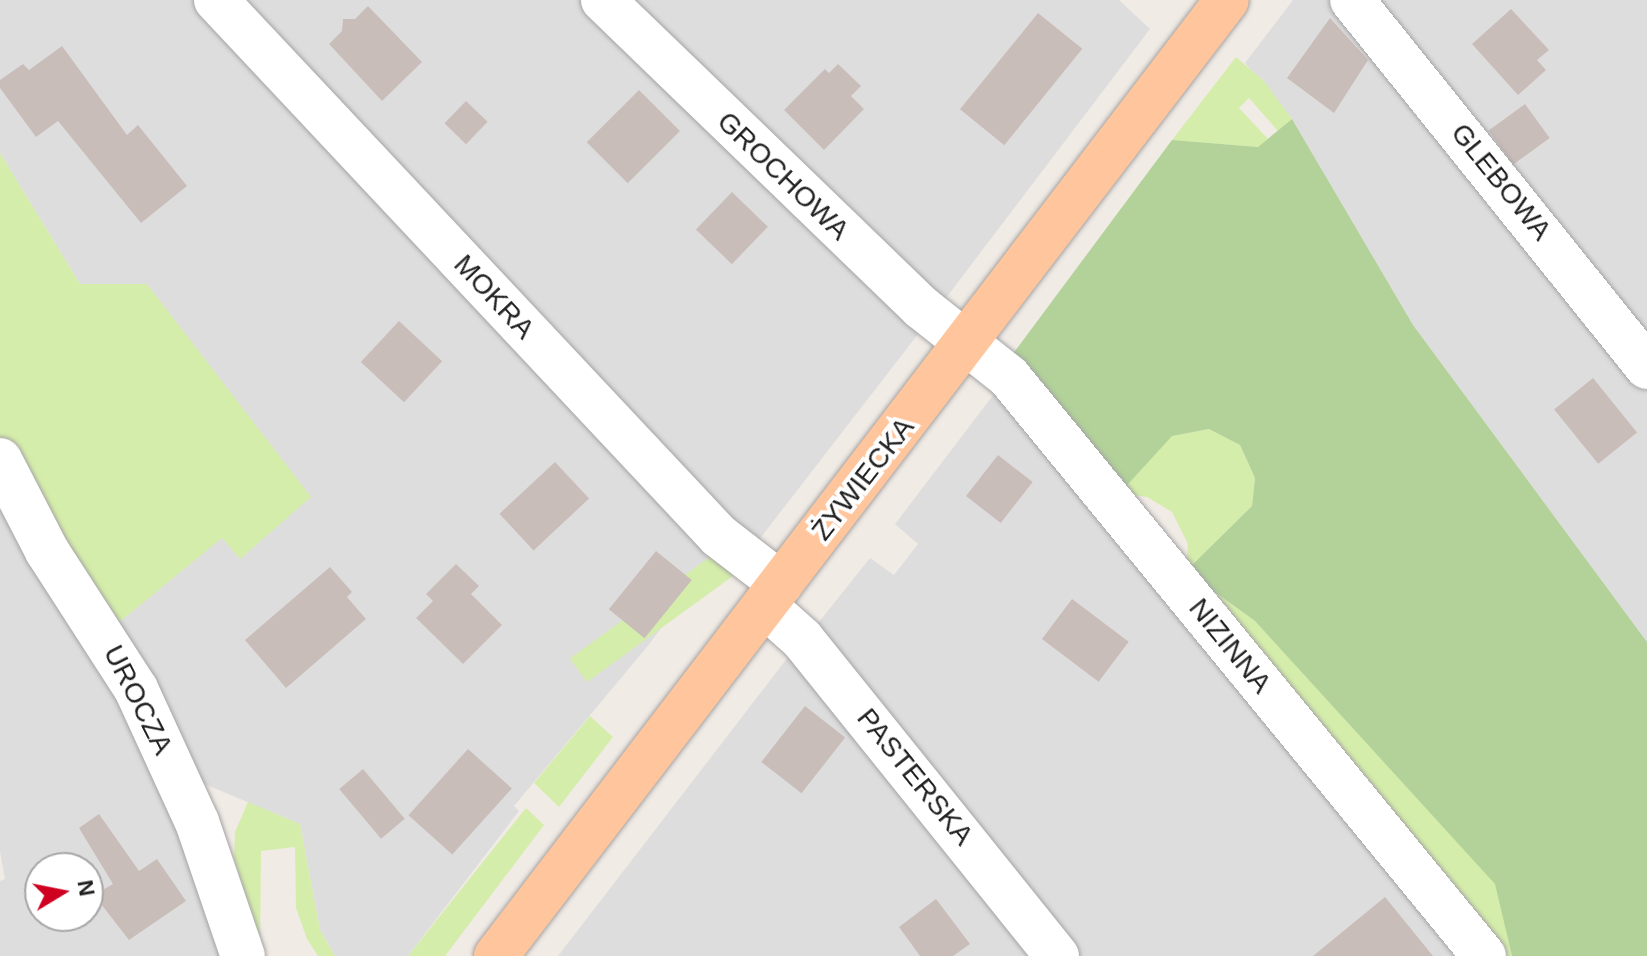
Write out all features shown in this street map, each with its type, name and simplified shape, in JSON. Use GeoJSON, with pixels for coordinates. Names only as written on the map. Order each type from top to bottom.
{"type":"FeatureCollection","features":[{"type":"Feature","properties":{"kind":"main road","name":"ŻYWIECKA"},"geometry":{"type":"LineString","coordinates":[[496,956],[968,345],[1227,0]]}},
{"type":"Feature","properties":{"kind":"street","name":"MOKRA"},"geometry":{"type":"LineString","coordinates":[[216,0],[773,595]]}},
{"type":"Feature","properties":{"kind":"street","name":"GROCHOWA"},"geometry":{"type":"LineString","coordinates":[[603,0],[831,223],[968,345]]}},
{"type":"Feature","properties":{"kind":"street","name":"GLEBOWA"},"geometry":{"type":"LineString","coordinates":[[1352,0],[1647,367]]}},
{"type":"Feature","properties":{"kind":"street","name":"NIZINNA"},"geometry":{"type":"LineString","coordinates":[[968,345],[1009,377],[1076,453],[1484,956]]}},
{"type":"Feature","properties":{"kind":"street","name":"UROCZA"},"geometry":{"type":"LineString","coordinates":[[0,460],[47,551],[136,689],[197,822],[243,956]]}},
{"type":"Feature","properties":{"kind":"street","name":"PASTERSKA"},"geometry":{"type":"LineString","coordinates":[[773,595],[802,639],[1057,956]]}},
{"type":"Feature","properties":{"kind":"shaded area"},"geometry":{"type":"Polygon","coordinates":[[[0,0],[204,0],[718,551],[647,647],[514,806],[519,811],[408,956],[335,956],[320,930],[300,824],[202,783],[112,628],[222,537],[241,558],[147,284],[80,284],[0,153],[0,0]]]}},
{"type":"Feature","properties":{"kind":"shaded area"},"geometry":{"type":"Polygon","coordinates":[[[226,0],[591,0],[922,329],[758,541],[750,540],[226,0]]]}},
{"type":"Feature","properties":{"kind":"shaded area"},"geometry":{"type":"Polygon","coordinates":[[[617,0],[1119,0],[1150,29],[943,302],[617,0]]]}},
{"type":"Feature","properties":{"kind":"shaded area"},"geometry":{"type":"Polygon","coordinates":[[[1293,0],[1342,0],[1647,379],[1647,642],[1413,325],[1292,119],[1245,63],[1293,0]]]}},
{"type":"Feature","properties":{"kind":"shaded area"},"geometry":{"type":"Polygon","coordinates":[[[1361,0],[1647,0],[1647,354],[1361,0]]]}},
{"type":"Feature","properties":{"kind":"shaded area"},"geometry":{"type":"Polygon","coordinates":[[[1000,386],[1469,956],[1067,956],[811,632],[870,558],[894,575],[918,544],[895,524],[1000,386]]]}},
{"type":"Feature","properties":{"kind":"shaded area"},"geometry":{"type":"Polygon","coordinates":[[[0,484],[126,695],[230,956],[0,956],[0,881],[5,879],[0,852],[0,484]]]}},
{"type":"Feature","properties":{"kind":"shaded area"},"geometry":{"type":"Polygon","coordinates":[[[795,648],[1048,956],[558,956],[795,648]]]}},
{"type":"Feature","properties":{"kind":"green space"},"geometry":{"type":"Polygon","coordinates":[[[1236,57],[1264,81],[1292,119],[1278,131],[1249,98],[1239,108],[1268,139],[1258,147],[1172,140],[1236,57]]]}},
{"type":"Feature","properties":{"kind":"green space"},"geometry":{"type":"Polygon","coordinates":[[[1292,119],[1413,325],[1647,642],[1647,956],[1512,956],[1495,884],[1255,621],[1186,571],[1252,506],[1255,478],[1240,445],[1209,429],[1172,436],[1120,493],[1012,355],[1172,140],[1258,147],[1292,119]]]}},
{"type":"Feature","properties":{"kind":"green space"},"geometry":{"type":"Polygon","coordinates":[[[0,153],[80,284],[147,284],[311,497],[240,559],[222,538],[112,628],[0,441],[0,153]]]}},
{"type":"Feature","properties":{"kind":"green space"},"geometry":{"type":"Polygon","coordinates":[[[1209,429],[1240,445],[1255,478],[1252,506],[1186,571],[1188,544],[1172,512],[1147,497],[1120,493],[1171,436],[1209,429]]]}},
{"type":"Feature","properties":{"kind":"green space"},"geometry":{"type":"Polygon","coordinates":[[[718,551],[735,574],[587,682],[570,659],[718,551]]]}},
{"type":"Feature","properties":{"kind":"green space"},"geometry":{"type":"Polygon","coordinates":[[[1186,571],[1255,621],[1496,884],[1512,956],[1500,956],[1186,571]]]}},
{"type":"Feature","properties":{"kind":"green space"},"geometry":{"type":"Polygon","coordinates":[[[590,716],[613,737],[559,807],[534,783],[590,716]]]}},
{"type":"Feature","properties":{"kind":"green space"},"geometry":{"type":"Polygon","coordinates":[[[248,802],[300,824],[320,930],[335,956],[318,956],[307,939],[296,908],[295,847],[261,851],[260,952],[234,857],[235,832],[248,802]]]}},
{"type":"Feature","properties":{"kind":"green space"},"geometry":{"type":"Polygon","coordinates":[[[526,808],[544,825],[445,956],[408,956],[526,808]]]}},
{"type":"Feature","properties":{"kind":"building"},"geometry":{"type":"Polygon","coordinates":[[[368,6],[422,62],[382,101],[329,44],[342,31],[343,19],[355,19],[368,6]]]}},
{"type":"Feature","properties":{"kind":"building"},"geometry":{"type":"Polygon","coordinates":[[[1511,9],[1549,50],[1537,60],[1546,70],[1518,95],[1472,44],[1511,9]]]}},
{"type":"Feature","properties":{"kind":"building"},"geometry":{"type":"Polygon","coordinates":[[[1038,13],[1082,49],[1004,145],[960,109],[1038,13]]]}},
{"type":"Feature","properties":{"kind":"building"},"geometry":{"type":"Polygon","coordinates":[[[1330,18],[1368,60],[1334,113],[1287,78],[1330,18]]]}},
{"type":"Feature","properties":{"kind":"building"},"geometry":{"type":"Polygon","coordinates":[[[62,46],[127,135],[138,125],[187,186],[141,223],[58,121],[36,137],[0,88],[0,80],[23,64],[29,70],[62,46]]]}},
{"type":"Feature","properties":{"kind":"building"},"geometry":{"type":"Polygon","coordinates":[[[838,64],[861,86],[851,96],[864,109],[824,150],[784,110],[825,69],[829,73],[838,64]]]}},
{"type":"Feature","properties":{"kind":"building"},"geometry":{"type":"Polygon","coordinates":[[[639,90],[680,131],[628,183],[587,142],[639,90]]]}},
{"type":"Feature","properties":{"kind":"building"},"geometry":{"type":"Polygon","coordinates":[[[466,101],[488,122],[466,144],[444,123],[466,101]]]}},
{"type":"Feature","properties":{"kind":"building"},"geometry":{"type":"Polygon","coordinates":[[[1525,104],[1550,138],[1513,164],[1489,130],[1525,104]]]}},
{"type":"Feature","properties":{"kind":"building"},"geometry":{"type":"Polygon","coordinates":[[[732,192],[768,227],[732,264],[696,229],[732,192]]]}},
{"type":"Feature","properties":{"kind":"building"},"geometry":{"type":"Polygon","coordinates":[[[399,321],[442,361],[404,402],[361,362],[399,321]]]}},
{"type":"Feature","properties":{"kind":"building"},"geometry":{"type":"Polygon","coordinates":[[[1593,378],[1637,432],[1598,464],[1554,409],[1593,378]]]}},
{"type":"Feature","properties":{"kind":"building"},"geometry":{"type":"Polygon","coordinates":[[[998,455],[1033,482],[1001,523],[966,496],[998,455]]]}},
{"type":"Feature","properties":{"kind":"building"},"geometry":{"type":"Polygon","coordinates":[[[555,462],[589,499],[534,550],[499,514],[555,462]]]}},
{"type":"Feature","properties":{"kind":"building"},"geometry":{"type":"Polygon","coordinates":[[[656,551],[692,580],[645,638],[609,609],[656,551]]]}},
{"type":"Feature","properties":{"kind":"building"},"geometry":{"type":"Polygon","coordinates":[[[456,564],[479,586],[471,594],[502,625],[463,664],[416,618],[433,601],[426,594],[456,564]]]}},
{"type":"Feature","properties":{"kind":"building"},"geometry":{"type":"Polygon","coordinates":[[[330,567],[352,592],[347,597],[366,619],[286,688],[245,640],[330,567]]]}},
{"type":"Feature","properties":{"kind":"building"},"geometry":{"type":"Polygon","coordinates":[[[1072,599],[1129,642],[1099,682],[1042,639],[1072,599]]]}},
{"type":"Feature","properties":{"kind":"building"},"geometry":{"type":"Polygon","coordinates":[[[805,706],[845,737],[801,793],[761,762],[805,706]]]}},
{"type":"Feature","properties":{"kind":"building"},"geometry":{"type":"Polygon","coordinates":[[[468,749],[512,788],[452,855],[408,815],[468,749]]]}},
{"type":"Feature","properties":{"kind":"building"},"geometry":{"type":"Polygon","coordinates":[[[363,769],[405,819],[381,839],[339,789],[363,769]]]}},
{"type":"Feature","properties":{"kind":"building"},"geometry":{"type":"Polygon","coordinates":[[[99,814],[139,871],[157,859],[186,901],[129,940],[104,908],[104,889],[113,884],[104,869],[104,852],[94,852],[79,828],[99,814]]]}},
{"type":"Feature","properties":{"kind":"building"},"geometry":{"type":"Polygon","coordinates":[[[1385,897],[1433,956],[1313,956],[1385,897]]]}},
{"type":"Feature","properties":{"kind":"building"},"geometry":{"type":"Polygon","coordinates":[[[936,899],[970,944],[953,956],[920,956],[899,927],[936,899]]]}}]}
